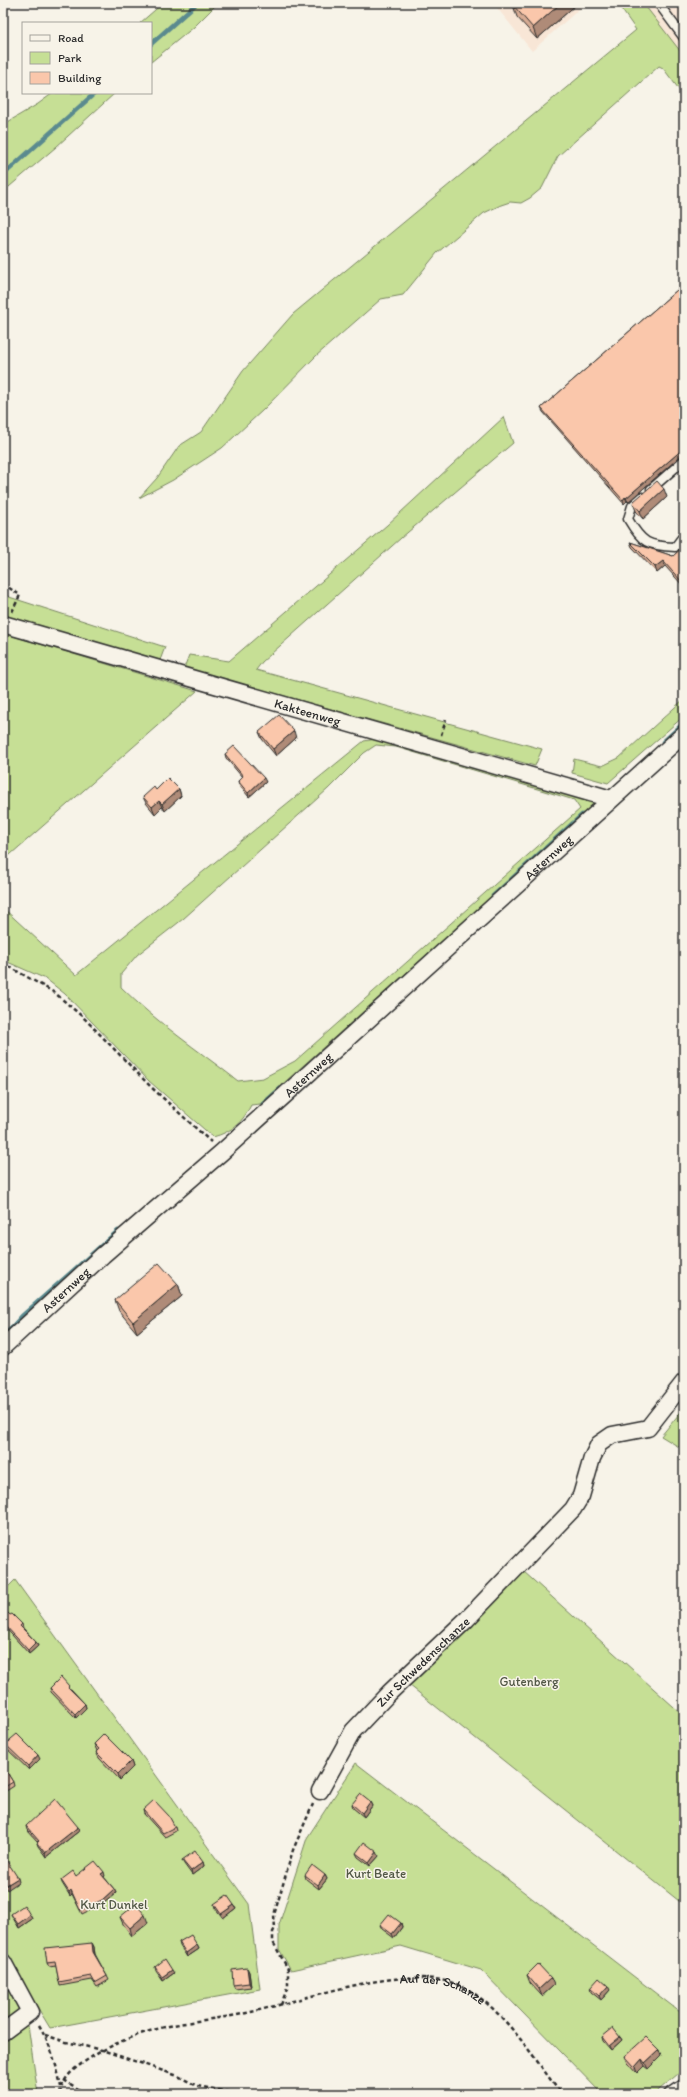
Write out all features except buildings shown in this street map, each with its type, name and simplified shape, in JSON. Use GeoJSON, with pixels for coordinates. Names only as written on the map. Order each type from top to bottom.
{"type":"FeatureCollection","features":[{"type":"Feature","properties":{"kind":"street","name":"Kakteenweg"},"geometry":{"type":"LineString","coordinates":[[4,624],[611,799]]}},
{"type":"Feature","properties":{"kind":"street","name":"Asternweg"},"geometry":{"type":"LineString","coordinates":[[3,1347],[103,1255],[222,1152],[684,734]]}},
{"type":"Feature","properties":{"kind":"street","name":"Zur Schwedenschanze"},"geometry":{"type":"LineString","coordinates":[[320,1791],[353,1731],[389,1693],[467,1619],[573,1509],[581,1496],[592,1458],[599,1444],[612,1435],[648,1428],[684,1382]]}},
{"type":"Feature","properties":{"kind":"street"},"geometry":{"type":"LineString","coordinates":[[3,1962],[30,2012],[3,2032]]}},
{"type":"Feature","properties":{"kind":"lane"},"geometry":{"type":"LineString","coordinates":[[658,3],[684,38]]}},
{"type":"Feature","properties":{"kind":"lane"},"geometry":{"type":"LineString","coordinates":[[684,460],[632,506],[628,519],[637,535],[653,546],[675,547],[684,535]]}},
{"type":"Feature","properties":{"kind":"lane"},"geometry":{"type":"LineString","coordinates":[[668,2094],[684,2083]]}},
{"type":"Feature","properties":{"kind":"path"},"geometry":{"type":"LineString","coordinates":[[3,584],[20,595],[4,624]]}},
{"type":"Feature","properties":{"kind":"path"},"geometry":{"type":"LineString","coordinates":[[3,964],[55,993],[85,1019],[151,1088],[222,1152]]}},
{"type":"Feature","properties":{"kind":"path"},"geometry":{"type":"LineString","coordinates":[[281,2005],[288,1986],[288,1969],[273,1942],[276,1904],[293,1850],[308,1812],[320,1791]]}},
{"type":"Feature","properties":{"kind":"path","name":"Auf der Schanze"},"geometry":{"type":"LineString","coordinates":[[64,2080],[70,2072],[102,2050],[119,2042],[172,2025],[234,2016],[345,1988],[403,1978],[429,1978],[453,1983],[476,1994],[501,2017],[561,2094]]}},
{"type":"Feature","properties":{"kind":"path"},"geometry":{"type":"LineString","coordinates":[[61,2088],[59,2075],[45,2035],[66,2042],[102,2050],[178,2076],[197,2086],[240,2094]]}},
{"type":"Feature","properties":{"kind":"path"},"geometry":{"type":"LineString","coordinates":[[60,2094],[64,2080],[86,2094]]}},
{"type":"Feature","properties":{"kind":"shaded area"},"geometry":{"type":"Polygon","coordinates":[[[493,3],[586,3],[532,51],[493,3]]]}},
{"type":"Feature","properties":{"kind":"shaded area"},"geometry":{"type":"Polygon","coordinates":[[[622,3],[684,3],[684,83],[622,3]]]}},
{"type":"Feature","properties":{"kind":"green space"},"geometry":{"type":"Polygon","coordinates":[[[163,3],[218,3],[194,27],[152,61],[152,22],[141,22],[163,3]]]}},
{"type":"Feature","properties":{"kind":"green space"},"geometry":{"type":"Polygon","coordinates":[[[617,3],[643,3],[684,56],[684,96],[663,68],[659,66],[558,156],[542,188],[530,198],[521,203],[510,202],[484,213],[437,253],[403,295],[381,299],[316,356],[263,410],[222,448],[173,480],[139,498],[157,478],[179,446],[201,432],[243,371],[293,314],[636,30],[617,3]]]}},
{"type":"Feature","properties":{"kind":"green space"},"geometry":{"type":"Polygon","coordinates":[[[52,94],[114,94],[56,147],[3,192],[3,127],[6,123],[52,94]]]}},
{"type":"Feature","properties":{"kind":"green space"},"geometry":{"type":"Polygon","coordinates":[[[504,417],[513,443],[401,538],[262,662],[256,670],[542,749],[535,766],[184,668],[189,655],[229,661],[387,525],[504,417]]]}},
{"type":"Feature","properties":{"kind":"green space"},"geometry":{"type":"Polygon","coordinates":[[[3,595],[165,647],[159,663],[3,619],[3,595]]]}},
{"type":"Feature","properties":{"kind":"green space"},"geometry":{"type":"Polygon","coordinates":[[[3,633],[197,691],[3,861],[3,633]]]}},
{"type":"Feature","properties":{"kind":"green space"},"geometry":{"type":"Polygon","coordinates":[[[684,699],[684,716],[608,783],[572,773],[574,759],[602,766],[619,758],[684,699]]]}},
{"type":"Feature","properties":{"kind":"green space"},"geometry":{"type":"Polygon","coordinates":[[[381,738],[594,802],[594,808],[532,860],[260,1104],[251,1105],[236,1126],[220,1135],[213,1137],[149,1081],[65,994],[46,979],[3,960],[3,908],[76,975],[364,741],[381,738]],[[376,745],[364,753],[328,789],[183,919],[137,955],[121,974],[121,987],[149,1013],[238,1081],[263,1078],[295,1061],[580,809],[574,800],[396,747],[376,745]]]}},
{"type":"Feature","properties":{"kind":"green space"},"geometry":{"type":"Polygon","coordinates":[[[684,1408],[684,1450],[661,1436],[684,1408]]]}},
{"type":"Feature","properties":{"kind":"green space","name":"Gutenberg"},"geometry":{"type":"Polygon","coordinates":[[[523,1571],[684,1716],[684,1905],[409,1685],[523,1571]]]}},
{"type":"Feature","properties":{"kind":"green space","name":"Kurt Dunkel"},"geometry":{"type":"Polygon","coordinates":[[[15,1580],[249,1904],[260,1989],[50,2028],[3,1950],[3,1592],[15,1580]]]}},
{"type":"Feature","properties":{"kind":"green space","name":"Kurt Beate"},"geometry":{"type":"Polygon","coordinates":[[[356,1763],[684,2015],[684,2069],[654,2094],[602,2094],[481,1970],[401,1946],[291,1970],[279,1949],[279,1925],[307,1838],[356,1763]]]}},
{"type":"Feature","properties":{"kind":"green space"},"geometry":{"type":"Polygon","coordinates":[[[3,1980],[21,2009],[3,2023],[3,1980]]]}},
{"type":"Feature","properties":{"kind":"green space"},"geometry":{"type":"Polygon","coordinates":[[[27,2018],[38,2094],[3,2094],[3,2036],[27,2018]]]}},
{"type":"Feature","properties":{"kind":"waterway"},"geometry":{"type":"LineString","coordinates":[[152,43],[197,3]]}},
{"type":"Feature","properties":{"kind":"waterway"},"geometry":{"type":"LineString","coordinates":[[3,175],[94,94]]}},
{"type":"Feature","properties":{"kind":"waterway"},"geometry":{"type":"LineString","coordinates":[[663,742],[684,723]]}},
{"type":"Feature","properties":{"kind":"waterway"},"geometry":{"type":"LineString","coordinates":[[493,896],[582,815]]}},
{"type":"Feature","properties":{"kind":"waterway"},"geometry":{"type":"LineString","coordinates":[[263,1104],[280,1089]]}},
{"type":"Feature","properties":{"kind":"waterway"},"geometry":{"type":"LineString","coordinates":[[4,1336],[22,1316],[118,1231]]}}]}
